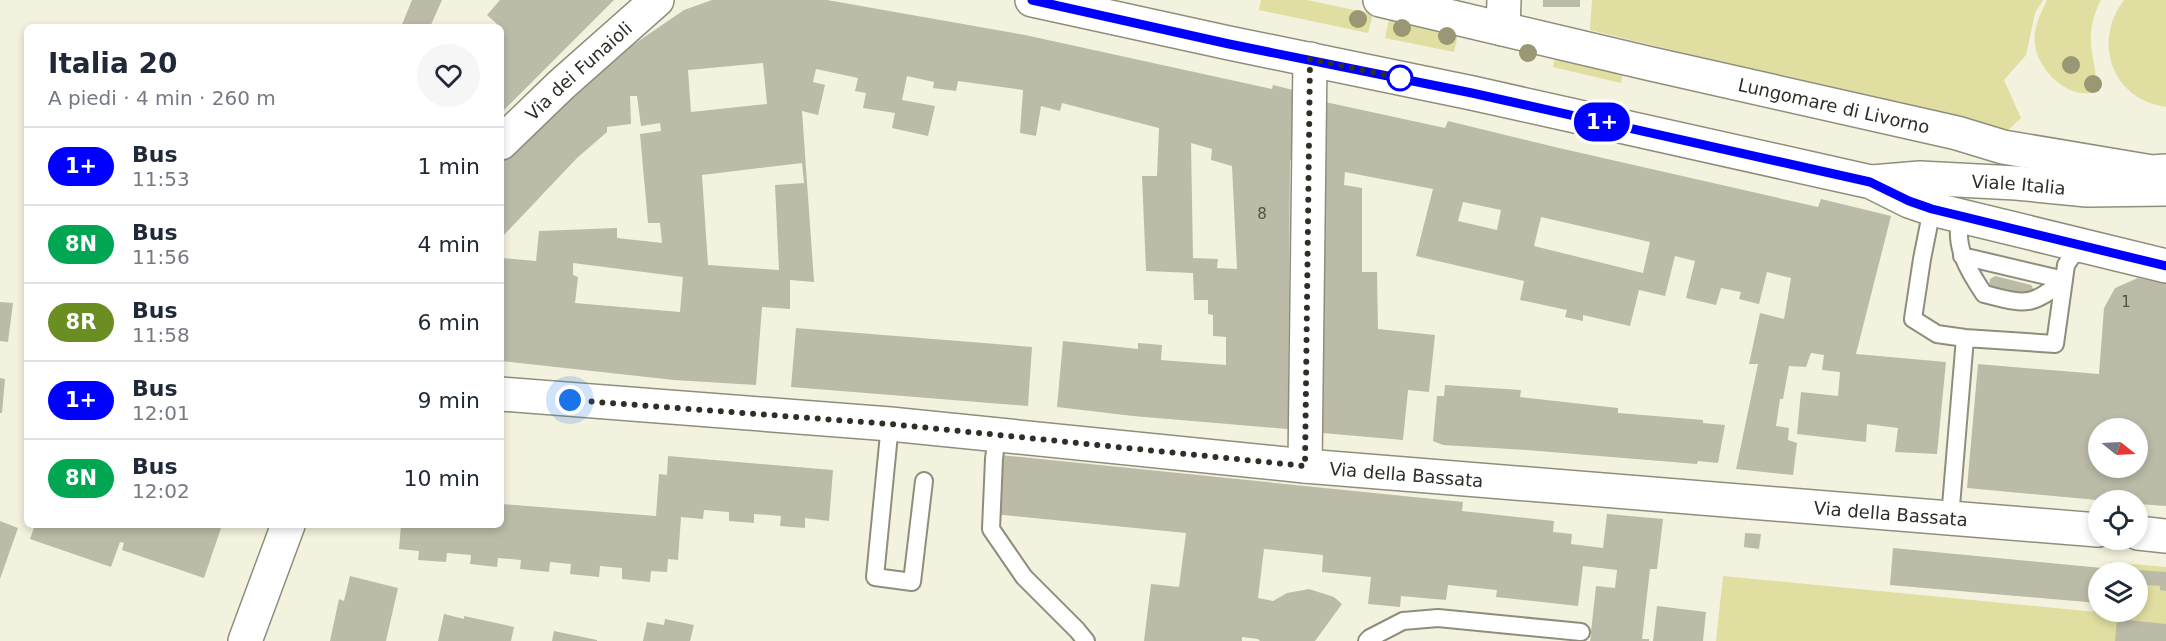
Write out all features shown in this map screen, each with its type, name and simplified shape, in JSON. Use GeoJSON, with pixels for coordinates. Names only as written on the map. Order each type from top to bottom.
{"type":"FeatureCollection","features":[{"type":"Feature","properties":{"kind":"street","name":"Via dei Funaioli"},"geometry":{"type":"LineString","coordinates":[[504,140],[657,0]]}},
{"type":"Feature","properties":{"kind":"street","name":"Viale Italia"},"geometry":{"type":"LineString","coordinates":[[1032,0],[1870,182],[1909,201],[1946,213],[2166,266]]}},
{"type":"Feature","properties":{"kind":"street","name":"Lungomare di Livorno"},"geometry":{"type":"LineString","coordinates":[[1380,0],[1503,14],[2003,147],[2152,172],[2166,171]]}},
{"type":"Feature","properties":{"kind":"street"},"geometry":{"type":"LineString","coordinates":[[1305,466],[1310,59]]}},
{"type":"Feature","properties":{"kind":"street","name":"Viale Italia"},"geometry":{"type":"LineString","coordinates":[[1870,182],[1920,178],[2016,183],[2087,190],[2166,189]]}},
{"type":"Feature","properties":{"kind":"street","name":"Via della Bassata"},"geometry":{"type":"LineString","coordinates":[[504,394],[890,424],[1305,466],[2088,529]]}},
{"type":"Feature","properties":{"kind":"street"},"geometry":{"type":"LineString","coordinates":[[245,641],[287,528]]}},
{"type":"Feature","properties":{"kind":"street"},"geometry":{"type":"LineString","coordinates":[[2148,534],[2166,536]]}},
{"type":"Feature","properties":{"kind":"lane"},"geometry":{"type":"LineString","coordinates":[[1946,213],[1958,229],[1962,256],[1984,294],[2020,303],[2043,297],[2064,280]]}},
{"type":"Feature","properties":{"kind":"lane"},"geometry":{"type":"LineString","coordinates":[[1946,213],[1913,319],[1937,334],[2055,344],[2066,264],[2072,256],[2089,248]]}},
{"type":"Feature","properties":{"kind":"lane"},"geometry":{"type":"LineString","coordinates":[[1962,256],[2064,280]]}},
{"type":"Feature","properties":{"kind":"lane"},"geometry":{"type":"LineString","coordinates":[[1950,518],[1965,338]]}},
{"type":"Feature","properties":{"kind":"lane"},"geometry":{"type":"LineString","coordinates":[[890,424],[876,577],[912,582],[924,481]]}},
{"type":"Feature","properties":{"kind":"lane"},"geometry":{"type":"LineString","coordinates":[[997,435],[991,529],[1024,577],[1086,641]]}},
{"type":"Feature","properties":{"kind":"lane"},"geometry":{"type":"LineString","coordinates":[[1367,641],[1402,621],[1438,618],[1581,633]]}},
{"type":"Feature","properties":{"kind":"shaded area"},"geometry":{"type":"Polygon","coordinates":[[[1261,0],[1307,0],[1373,14],[1368,33],[1259,10],[1261,0]]]}},
{"type":"Feature","properties":{"kind":"shaded area"},"geometry":{"type":"Polygon","coordinates":[[[1592,0],[2043,0],[2035,13],[2026,55],[2004,80],[2021,118],[2006,132],[1590,30],[1592,0]]]}},
{"type":"Feature","properties":{"kind":"shaded area"},"geometry":{"type":"Polygon","coordinates":[[[2047,0],[2101,0],[2093,19],[2091,32],[2096,77],[2094,92],[2084,93],[2064,87],[2041,63],[2035,44],[2035,32],[2047,0]]]}},
{"type":"Feature","properties":{"kind":"shaded area"},"geometry":{"type":"Polygon","coordinates":[[[2124,0],[2166,0],[2166,107],[2147,102],[2132,93],[2121,81],[2113,67],[2109,50],[2109,33],[2114,16],[2124,0]]]}},
{"type":"Feature","properties":{"kind":"shaded area"},"geometry":{"type":"Polygon","coordinates":[[[1389,20],[1458,34],[1454,52],[1385,38],[1389,20]]]}},
{"type":"Feature","properties":{"kind":"shaded area"},"geometry":{"type":"Polygon","coordinates":[[[1557,50],[1625,65],[1621,83],[1553,67],[1557,50]]]}},
{"type":"Feature","properties":{"kind":"shaded area"},"geometry":{"type":"Polygon","coordinates":[[[2148,565],[2166,567],[2166,641],[1716,641],[1723,576],[2088,611],[2088,622],[2148,622],[2148,565]]]}},
{"type":"Feature","properties":{"kind":"building"},"geometry":{"type":"Polygon","coordinates":[[[412,0],[442,0],[431,24],[402,24],[412,0]]]}},
{"type":"Feature","properties":{"kind":"building"},"geometry":{"type":"Polygon","coordinates":[[[500,0],[614,0],[504,110],[504,24],[497,24],[487,15],[500,0]]]}},
{"type":"Feature","properties":{"kind":"building"},"geometry":{"type":"Polygon","coordinates":[[[712,0],[827,0],[1025,35],[1272,89],[1273,85],[1293,90],[1293,161],[1290,160],[1288,429],[1057,407],[1063,341],[1138,349],[1138,343],[1162,345],[1161,360],[1226,365],[1226,337],[1213,336],[1213,315],[1208,314],[1208,300],[1194,300],[1193,273],[1146,271],[1142,176],[1157,176],[1159,128],[1062,103],[1060,111],[1041,106],[1036,136],[1020,133],[1023,90],[958,81],[956,91],[933,88],[934,82],[907,76],[902,100],[935,106],[928,136],[892,128],[895,113],[863,108],[866,93],[855,91],[858,78],[816,69],[813,82],[825,85],[818,115],[802,111],[814,282],[790,280],[790,309],[762,307],[756,385],[674,380],[504,361],[504,258],[536,261],[539,231],[617,228],[617,238],[662,243],[660,223],[648,223],[640,134],[661,131],[660,123],[641,126],[637,96],[630,96],[631,124],[607,127],[607,132],[577,158],[504,235],[504,158],[539,121],[602,66],[684,10],[712,0]],[[763,63],[688,70],[691,112],[767,104],[763,63]],[[1191,143],[1193,258],[1218,259],[1217,268],[1237,269],[1232,166],[1211,160],[1212,149],[1191,143]],[[802,163],[702,175],[708,265],[779,270],[775,185],[804,183],[802,163]],[[573,263],[573,275],[578,277],[575,303],[680,312],[683,277],[573,263]]]}},
{"type":"Feature","properties":{"kind":"building"},"geometry":{"type":"Polygon","coordinates":[[[1543,0],[1580,0],[1580,7],[1543,7],[1543,0]]]}},
{"type":"Feature","properties":{"kind":"building"},"geometry":{"type":"Polygon","coordinates":[[[1316,100],[1445,128],[1448,121],[1818,207],[1821,199],[1891,216],[1856,354],[1946,362],[1937,454],[1895,452],[1898,428],[1867,424],[1866,442],[1797,434],[1801,392],[1838,396],[1840,372],[1822,370],[1824,355],[1811,353],[1806,367],[1789,366],[1783,399],[1780,399],[1776,426],[1789,428],[1788,440],[1797,443],[1793,475],[1736,469],[1758,364],[1749,364],[1760,313],[1784,319],[1791,278],[1767,272],[1759,304],[1739,299],[1741,292],[1721,288],[1716,305],[1686,298],[1695,261],[1675,256],[1665,296],[1639,290],[1630,326],[1583,315],[1583,321],[1565,317],[1567,310],[1520,300],[1524,281],[1416,256],[1433,189],[1345,172],[1344,185],[1362,188],[1362,272],[1377,272],[1378,329],[1435,335],[1429,392],[1408,390],[1403,440],[1322,433],[1316,100]],[[1463,202],[1458,221],[1497,230],[1501,210],[1463,202]],[[1541,217],[1534,246],[1643,273],[1650,242],[1541,217]]]}},
{"type":"Feature","properties":{"kind":"building"},"geometry":{"type":"Polygon","coordinates":[[[1995,276],[2031,285],[2035,292],[2031,297],[1989,288],[1990,279],[1995,276]]]}},
{"type":"Feature","properties":{"kind":"building"},"geometry":{"type":"Polygon","coordinates":[[[2138,278],[2166,284],[2166,506],[2148,505],[2148,490],[2088,490],[2088,499],[1967,488],[1978,364],[2099,374],[2104,308],[2115,288],[2138,278]]]}},
{"type":"Feature","properties":{"kind":"building"},"geometry":{"type":"Polygon","coordinates":[[[0,302],[13,303],[8,342],[0,341],[0,302]]]}},
{"type":"Feature","properties":{"kind":"building"},"geometry":{"type":"Polygon","coordinates":[[[796,328],[1032,347],[1028,406],[791,387],[796,328]]]}},
{"type":"Feature","properties":{"kind":"building"},"geometry":{"type":"Polygon","coordinates":[[[0,378],[5,379],[2,413],[0,413],[0,378]]]}},
{"type":"Feature","properties":{"kind":"building"},"geometry":{"type":"Polygon","coordinates":[[[1445,385],[1521,390],[1520,397],[1618,408],[1618,413],[1703,420],[1703,423],[1725,425],[1718,463],[1698,461],[1697,464],[1443,445],[1433,441],[1437,396],[1444,396],[1445,385]]]}},
{"type":"Feature","properties":{"kind":"building"},"geometry":{"type":"Polygon","coordinates":[[[1000,455],[1463,502],[1462,511],[1554,521],[1553,532],[1572,534],[1571,544],[1603,548],[1607,514],[1663,519],[1657,569],[1650,569],[1642,639],[1649,639],[1649,641],[1590,641],[1596,586],[1615,588],[1617,570],[1583,566],[1578,606],[1496,597],[1497,590],[1448,585],[1446,600],[1401,596],[1400,607],[1368,604],[1371,577],[1322,572],[1323,555],[1264,549],[1258,598],[1273,601],[1287,593],[1309,589],[1334,597],[1342,604],[1315,641],[1260,641],[1242,637],[1242,641],[1144,641],[1151,584],[1179,587],[1186,533],[994,514],[1000,455]]]}},
{"type":"Feature","properties":{"kind":"building"},"geometry":{"type":"Polygon","coordinates":[[[668,456],[833,470],[829,521],[805,518],[805,528],[780,526],[781,516],[754,514],[754,523],[729,521],[729,512],[704,510],[703,519],[681,517],[678,560],[668,559],[667,572],[651,571],[650,582],[622,579],[622,568],[600,566],[599,577],[570,574],[571,564],[550,562],[549,572],[520,569],[521,560],[498,558],[497,567],[470,564],[471,555],[447,553],[446,562],[418,560],[419,551],[399,549],[401,528],[504,528],[504,504],[656,516],[659,474],[667,475],[668,456]]]}},
{"type":"Feature","properties":{"kind":"building"},"geometry":{"type":"Polygon","coordinates":[[[0,521],[18,528],[0,579],[0,521]]]}},
{"type":"Feature","properties":{"kind":"building"},"geometry":{"type":"Polygon","coordinates":[[[34,528],[221,528],[204,578],[122,550],[124,543],[120,542],[111,567],[30,539],[34,528]]]}},
{"type":"Feature","properties":{"kind":"building"},"geometry":{"type":"Polygon","coordinates":[[[1745,533],[1761,534],[1759,549],[1744,547],[1745,533]]]}},
{"type":"Feature","properties":{"kind":"building"},"geometry":{"type":"Polygon","coordinates":[[[1893,548],[2088,567],[2088,602],[1890,585],[1893,548]]]}},
{"type":"Feature","properties":{"kind":"building"},"geometry":{"type":"Polygon","coordinates":[[[2148,571],[2166,572],[2166,591],[2160,590],[2160,586],[2148,585],[2148,571]]]}},
{"type":"Feature","properties":{"kind":"building"},"geometry":{"type":"Polygon","coordinates":[[[350,576],[398,588],[386,641],[330,641],[339,599],[344,601],[350,576]]]}},
{"type":"Feature","properties":{"kind":"building"},"geometry":{"type":"Polygon","coordinates":[[[1657,606],[1706,612],[1703,641],[1653,641],[1657,606]]]}},
{"type":"Feature","properties":{"kind":"building"},"geometry":{"type":"Polygon","coordinates":[[[444,614],[514,627],[511,641],[438,641],[444,614]]]}},
{"type":"Feature","properties":{"kind":"building"},"geometry":{"type":"Polygon","coordinates":[[[665,619],[694,625],[690,641],[643,641],[647,622],[664,625],[665,619]]]}},
{"type":"Feature","properties":{"kind":"building"},"geometry":{"type":"Polygon","coordinates":[[[2117,622],[2166,624],[2166,641],[2115,641],[2117,622]]]}},
{"type":"Feature","properties":{"kind":"building"},"geometry":{"type":"Polygon","coordinates":[[[554,631],[597,640],[597,641],[552,641],[554,631]]]}},
{"type":"Feature","properties":{"kind":"bus line","name":"1+"},"geometry":{"type":"LineString","coordinates":[[1032,0],[1229,44],[1472,93],[1870,182],[1909,201],[1932,209],[2166,266]]}},
{"type":"Feature","properties":{"kind":"route"},"geometry":{"type":"LineString","coordinates":[[570,400],[890,424],[1305,466],[1310,59],[1400,78]]}}]}
